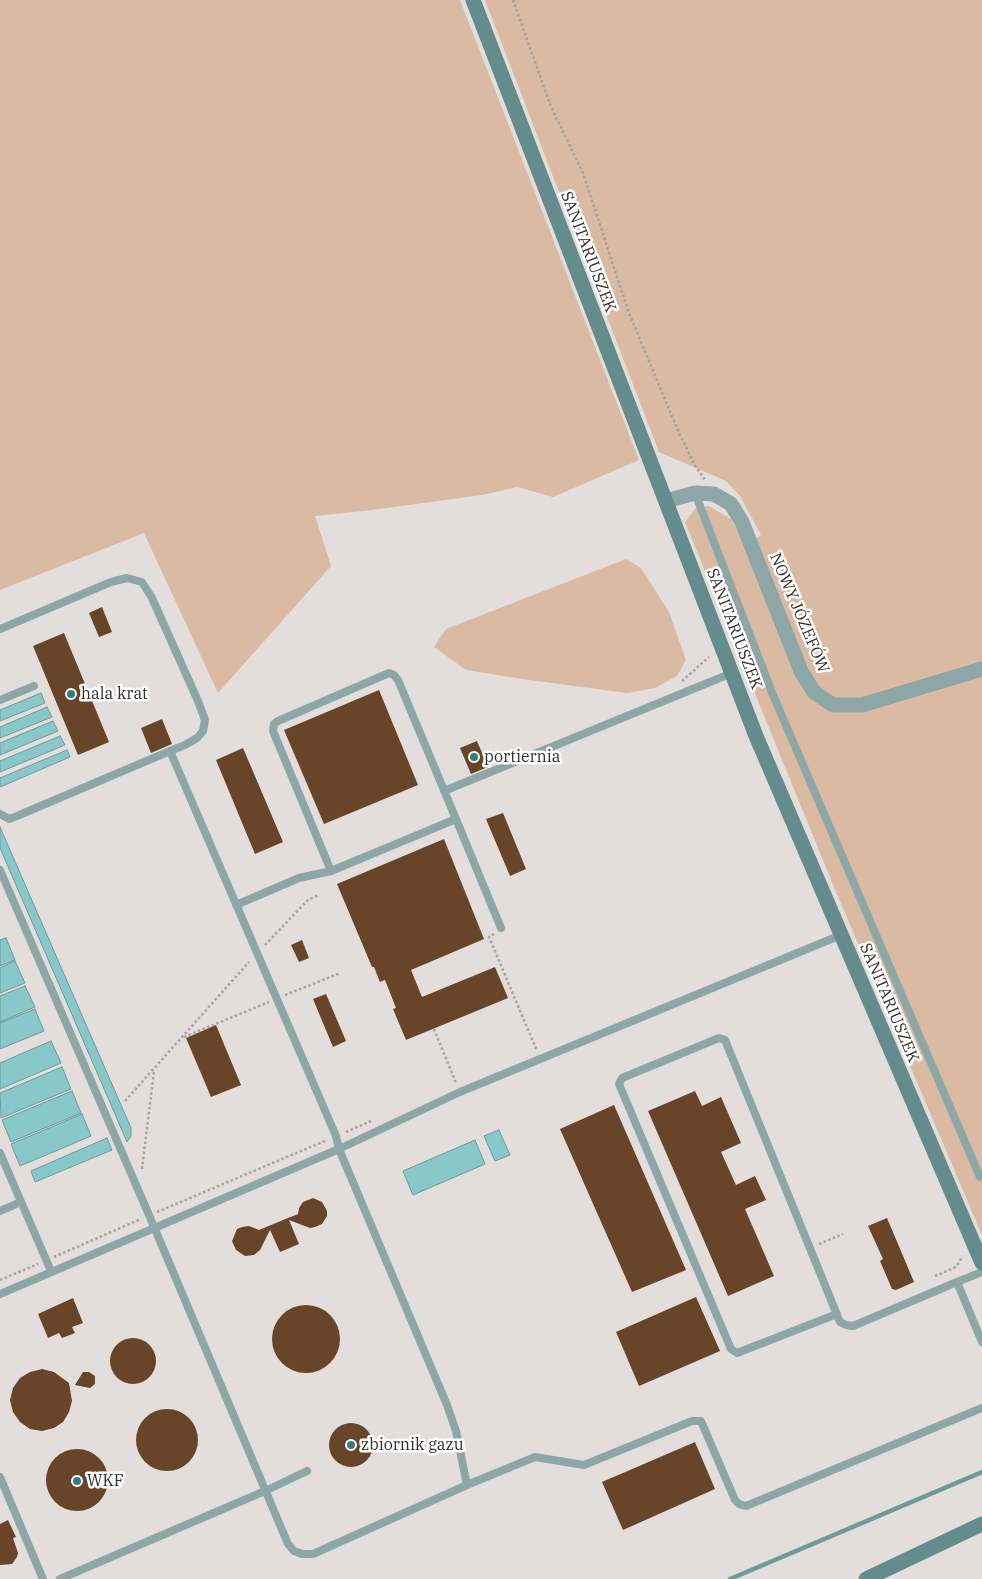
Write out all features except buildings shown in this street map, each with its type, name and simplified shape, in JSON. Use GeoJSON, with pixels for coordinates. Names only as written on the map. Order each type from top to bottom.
{"type":"FeatureCollection","features":[{"type":"Feature","properties":{"kind":"street","name":"SANITARIUSZEK"},"geometry":{"type":"LineString","coordinates":[[473,0],[756,736],[982,1263]]}},
{"type":"Feature","properties":{"kind":"street"},"geometry":{"type":"LineString","coordinates":[[666,501],[694,493],[714,494]]}},
{"type":"Feature","properties":{"kind":"street","name":"NOWY JÓZEFÓW"},"geometry":{"type":"LineString","coordinates":[[714,494],[731,504],[742,522],[801,671],[814,692],[834,705],[862,705],[982,669]]}},
{"type":"Feature","properties":{"kind":"street"},"geometry":{"type":"LineString","coordinates":[[869,1578],[982,1524]]}},
{"type":"Feature","properties":{"kind":"lane"},"geometry":{"type":"LineString","coordinates":[[694,493],[776,704],[980,1177]]}},
{"type":"Feature","properties":{"kind":"lane"},"geometry":{"type":"LineString","coordinates":[[0,629],[111,582],[127,578],[142,582],[152,598],[205,720],[203,731],[197,738],[185,745],[9,819],[0,814]]}},
{"type":"Feature","properties":{"kind":"lane"},"geometry":{"type":"LineString","coordinates":[[444,791],[732,673]]}},
{"type":"Feature","properties":{"kind":"lane"},"geometry":{"type":"LineString","coordinates":[[331,871],[274,731],[274,724],[389,674],[394,675],[501,928]]}},
{"type":"Feature","properties":{"kind":"lane"},"geometry":{"type":"LineString","coordinates":[[0,700],[34,686]]}},
{"type":"Feature","properties":{"kind":"lane"},"geometry":{"type":"LineString","coordinates":[[170,751],[336,1136],[339,1149],[452,1417],[467,1486]]}},
{"type":"Feature","properties":{"kind":"lane"},"geometry":{"type":"LineString","coordinates":[[236,905],[299,878],[331,871],[456,819]]}},
{"type":"Feature","properties":{"kind":"lane"},"geometry":{"type":"LineString","coordinates":[[0,870],[149,1215],[265,1491],[288,1544],[294,1551],[302,1554],[312,1554],[536,1457],[584,1465],[692,1421],[701,1421],[735,1500],[739,1504],[746,1506],[982,1408]]}},
{"type":"Feature","properties":{"kind":"lane"},"geometry":{"type":"LineString","coordinates":[[0,1294],[339,1149],[460,1092],[841,936]]}},
{"type":"Feature","properties":{"kind":"lane"},"geometry":{"type":"LineString","coordinates":[[837,1314],[737,1353],[731,1349],[619,1084],[622,1078],[719,1038],[724,1040],[810,1248],[837,1314],[840,1322],[853,1326],[982,1272]]}},
{"type":"Feature","properties":{"kind":"lane"},"geometry":{"type":"LineString","coordinates":[[0,1153],[52,1271]]}},
{"type":"Feature","properties":{"kind":"lane"},"geometry":{"type":"LineString","coordinates":[[0,1178],[9,1174]]}},
{"type":"Feature","properties":{"kind":"lane"},"geometry":{"type":"LineString","coordinates":[[0,1211],[21,1202]]}},
{"type":"Feature","properties":{"kind":"lane"},"geometry":{"type":"LineString","coordinates":[[957,1282],[982,1342]]}},
{"type":"Feature","properties":{"kind":"lane"},"geometry":{"type":"LineString","coordinates":[[60,1579],[307,1471]]}},
{"type":"Feature","properties":{"kind":"lane"},"geometry":{"type":"LineString","coordinates":[[0,1477],[42,1579]]}},
{"type":"Feature","properties":{"kind":"path"},"geometry":{"type":"LineString","coordinates":[[513,0],[551,107],[583,173],[633,321],[676,426],[694,464],[714,494]]}},
{"type":"Feature","properties":{"kind":"path"},"geometry":{"type":"LineString","coordinates":[[125,1101],[257,953],[308,900],[318,895]]}},
{"type":"Feature","properties":{"kind":"path"},"geometry":{"type":"LineString","coordinates":[[501,928],[489,937],[541,1059]]}},
{"type":"Feature","properties":{"kind":"path"},"geometry":{"type":"LineString","coordinates":[[182,1038],[340,973]]}},
{"type":"Feature","properties":{"kind":"path"},"geometry":{"type":"LineString","coordinates":[[434,1029],[457,1084],[448,1088]]}},
{"type":"Feature","properties":{"kind":"path"},"geometry":{"type":"LineString","coordinates":[[139,1192],[154,1069]]}},
{"type":"Feature","properties":{"kind":"path"},"geometry":{"type":"LineString","coordinates":[[0,1280],[379,1117]]}},
{"type":"Feature","properties":{"kind":"path"},"geometry":{"type":"LineString","coordinates":[[810,1248],[843,1234]]}},
{"type":"Feature","properties":{"kind":"path"},"geometry":{"type":"LineString","coordinates":[[935,1276],[954,1268],[962,1256]]}},
{"type":"Feature","properties":{"kind":"shaded area"},"geometry":{"type":"Polygon","coordinates":[[[0,0],[460,0],[639,460],[553,497],[517,487],[482,495],[315,516],[331,566],[218,693],[144,533],[0,590],[0,0]]]}},
{"type":"Feature","properties":{"kind":"shaded area"},"geometry":{"type":"Polygon","coordinates":[[[485,0],[982,0],[982,1235],[836,892],[685,522],[695,509],[709,506],[731,519],[746,545],[761,535],[740,496],[726,481],[659,452],[485,0]]]}},
{"type":"Feature","properties":{"kind":"shaded area"},"geometry":{"type":"Polygon","coordinates":[[[626,559],[641,568],[669,612],[686,660],[677,676],[655,688],[627,693],[466,670],[434,647],[446,629],[626,559]]]}},
{"type":"Feature","properties":{"kind":"water"},"geometry":{"type":"Polygon","coordinates":[[[41,693],[45,703],[0,721],[0,710],[41,693]]]}},
{"type":"Feature","properties":{"kind":"water"},"geometry":{"type":"Polygon","coordinates":[[[47,707],[52,717],[0,738],[0,727],[47,707]]]}},
{"type":"Feature","properties":{"kind":"water"},"geometry":{"type":"Polygon","coordinates":[[[53,721],[58,731],[0,755],[0,743],[53,721]]]}},
{"type":"Feature","properties":{"kind":"water"},"geometry":{"type":"Polygon","coordinates":[[[60,736],[65,745],[0,772],[0,761],[60,736]]]}},
{"type":"Feature","properties":{"kind":"water"},"geometry":{"type":"Polygon","coordinates":[[[67,750],[70,757],[0,787],[0,778],[67,750]]]}},
{"type":"Feature","properties":{"kind":"water"},"geometry":{"type":"Polygon","coordinates":[[[0,827],[131,1128],[131,1136],[127,1142],[0,848],[0,827]]]}},
{"type":"Feature","properties":{"kind":"water"},"geometry":{"type":"Polygon","coordinates":[[[6,938],[15,960],[0,966],[0,940],[6,938]]]}},
{"type":"Feature","properties":{"kind":"water"},"geometry":{"type":"Polygon","coordinates":[[[15,961],[25,983],[0,993],[0,968],[15,961]]]}},
{"type":"Feature","properties":{"kind":"water"},"geometry":{"type":"Polygon","coordinates":[[[25,986],[35,1007],[0,1022],[0,996],[25,986]]]}},
{"type":"Feature","properties":{"kind":"water"},"geometry":{"type":"Polygon","coordinates":[[[35,1009],[44,1031],[0,1049],[0,1023],[35,1009]]]}},
{"type":"Feature","properties":{"kind":"water"},"geometry":{"type":"Polygon","coordinates":[[[51,1041],[61,1063],[0,1089],[0,1063],[51,1041]]]}},
{"type":"Feature","properties":{"kind":"water"},"geometry":{"type":"Polygon","coordinates":[[[62,1067],[71,1089],[1,1118],[0,1093],[62,1067]]]}},
{"type":"Feature","properties":{"kind":"water"},"geometry":{"type":"Polygon","coordinates":[[[72,1091],[81,1113],[11,1142],[2,1120],[72,1091]]]}},
{"type":"Feature","properties":{"kind":"water"},"geometry":{"type":"Polygon","coordinates":[[[82,1114],[91,1136],[20,1166],[11,1144],[82,1114]]]}},
{"type":"Feature","properties":{"kind":"water"},"geometry":{"type":"Polygon","coordinates":[[[499,1130],[510,1155],[495,1161],[484,1136],[499,1130]]]}},
{"type":"Feature","properties":{"kind":"water"},"geometry":{"type":"Polygon","coordinates":[[[107,1138],[112,1150],[35,1182],[31,1171],[107,1138]]]}},
{"type":"Feature","properties":{"kind":"water"},"geometry":{"type":"Polygon","coordinates":[[[475,1140],[485,1164],[413,1195],[403,1171],[475,1140]]]}},
{"type":"Feature","properties":{"kind":"waterway"},"geometry":{"type":"LineString","coordinates":[[730,1579],[982,1472]]}},
{"type":"Feature","properties":{"kind":"place","name":"hala krat"},"geometry":{"type":"Point","coordinates":[71,694]}},
{"type":"Feature","properties":{"kind":"place","name":"portiernia"},"geometry":{"type":"Point","coordinates":[474,757]}},
{"type":"Feature","properties":{"kind":"place","name":"zbiornik gazu"},"geometry":{"type":"Point","coordinates":[351,1445]}},
{"type":"Feature","properties":{"kind":"place","name":"WKF"},"geometry":{"type":"Point","coordinates":[77,1481]}}]}
